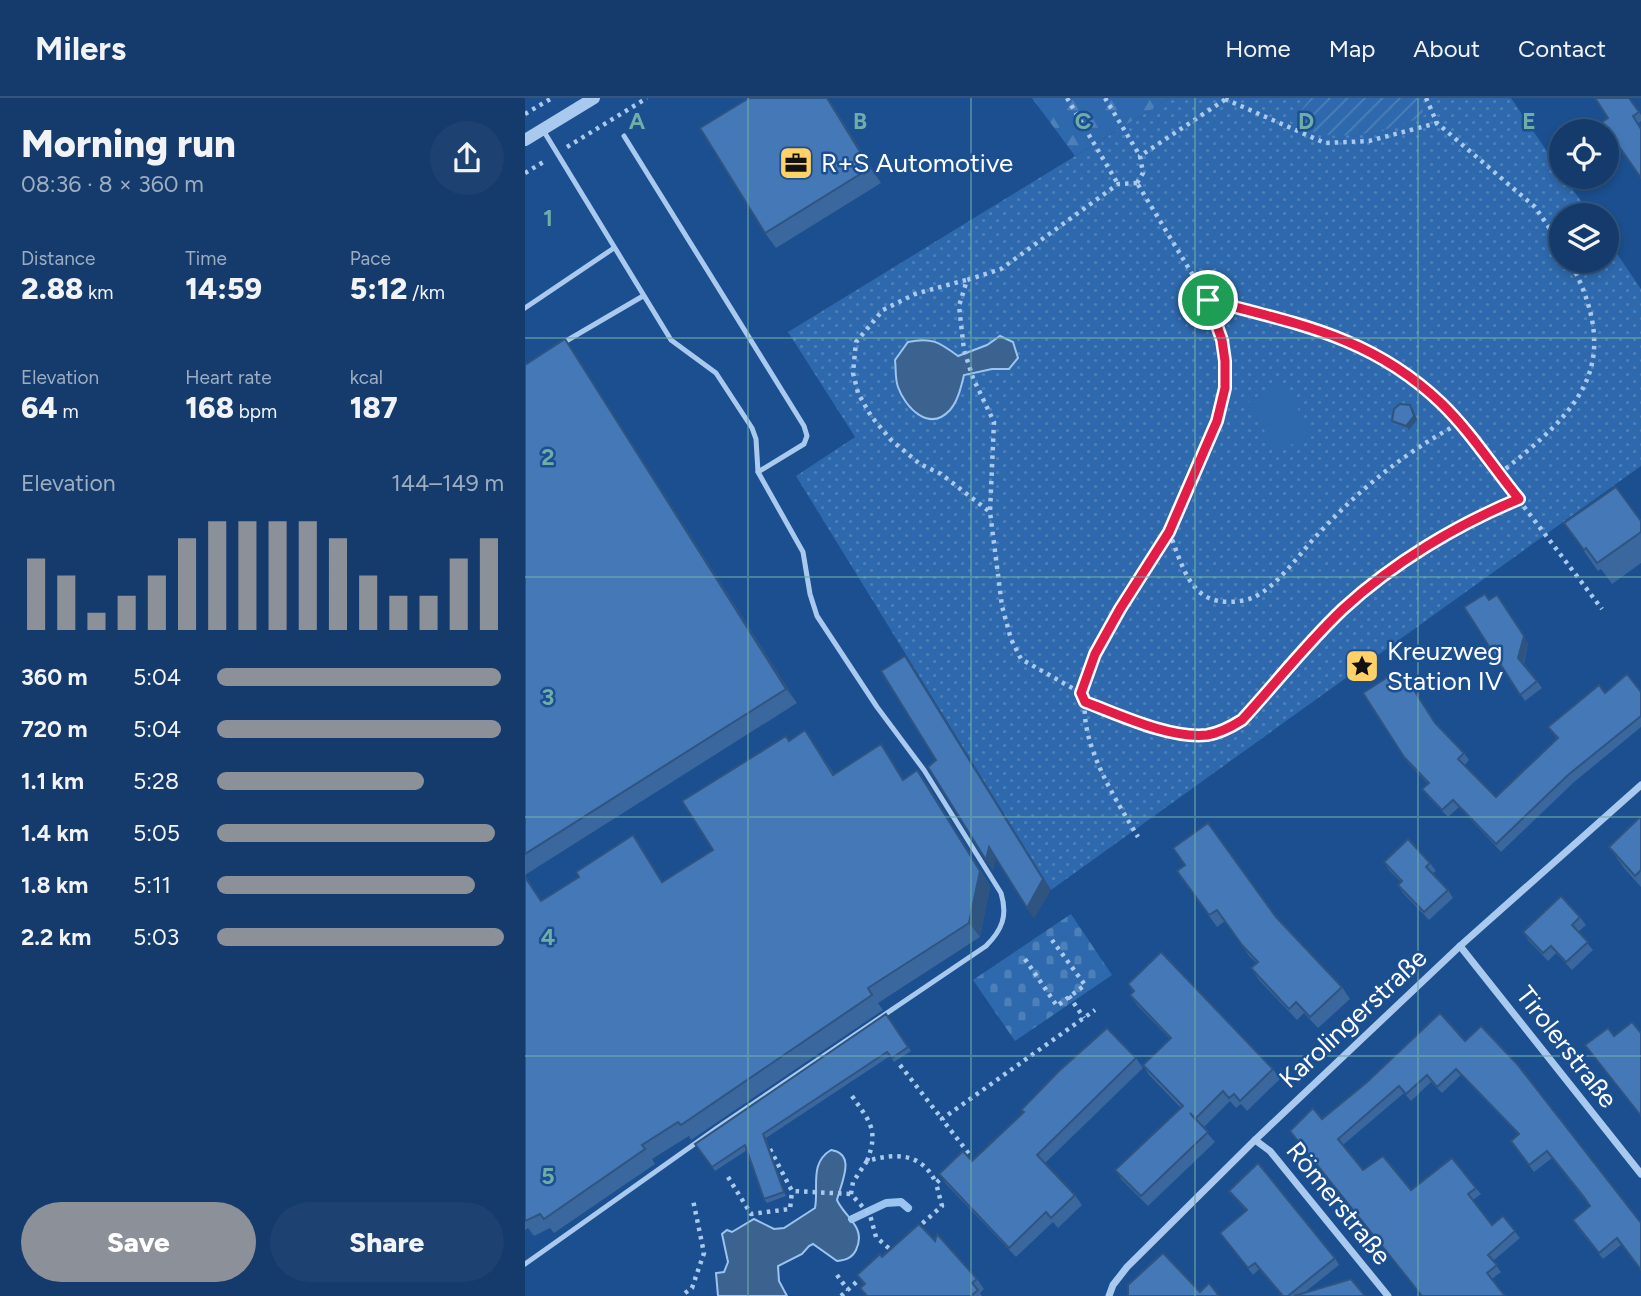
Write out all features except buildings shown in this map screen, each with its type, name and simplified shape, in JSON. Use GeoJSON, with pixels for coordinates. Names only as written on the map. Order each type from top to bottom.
{"type":"FeatureCollection","features":[{"type":"Feature","properties":{"kind":"street"},"geometry":{"type":"LineString","coordinates":[[525,140],[594,98]]}},
{"type":"Feature","properties":{"kind":"street","name":"Karolingerstraße"},"geometry":{"type":"LineString","coordinates":[[1109,1296],[1113,1285],[1127,1267],[1255,1140],[1460,946],[1641,785]]}},
{"type":"Feature","properties":{"kind":"street","name":"Tirolerstraße"},"geometry":{"type":"LineString","coordinates":[[1460,946],[1641,1174]]}},
{"type":"Feature","properties":{"kind":"street","name":"Römerstraße"},"geometry":{"type":"LineString","coordinates":[[1255,1140],[1269,1151],[1388,1296]]}},
{"type":"Feature","properties":{"kind":"lane"},"geometry":{"type":"LineString","coordinates":[[525,1264],[717,1128],[985,946],[997,935],[1004,921],[1006,907],[994,882],[924,770],[877,707],[817,616],[810,594],[803,552],[758,472],[756,439],[752,428],[716,373],[671,340],[543,130]]}},
{"type":"Feature","properties":{"kind":"lane"},"geometry":{"type":"LineString","coordinates":[[624,136],[804,426],[807,436],[804,444],[758,472]]}},
{"type":"Feature","properties":{"kind":"lane"},"geometry":{"type":"LineString","coordinates":[[525,308],[614,248]]}},
{"type":"Feature","properties":{"kind":"lane"},"geometry":{"type":"LineString","coordinates":[[549,351],[643,296]]}},
{"type":"Feature","properties":{"kind":"path"},"geometry":{"type":"LineString","coordinates":[[525,114],[552,98]]}},
{"type":"Feature","properties":{"kind":"path"},"geometry":{"type":"LineString","coordinates":[[525,173],[647,98]]}},
{"type":"Feature","properties":{"kind":"path"},"geometry":{"type":"LineString","coordinates":[[1067,98],[1118,184]]}},
{"type":"Feature","properties":{"kind":"path"},"geometry":{"type":"LineString","coordinates":[[1105,98],[1140,156],[1143,173],[1137,183]]}},
{"type":"Feature","properties":{"kind":"path"},"geometry":{"type":"LineString","coordinates":[[1426,98],[1437,123],[1535,208],[1549,228]]}},
{"type":"Feature","properties":{"kind":"path"},"geometry":{"type":"LineString","coordinates":[[1140,156],[1226,99],[1325,143],[1369,141],[1437,123]]}},
{"type":"Feature","properties":{"kind":"path"},"geometry":{"type":"LineString","coordinates":[[990,512],[951,481],[920,464],[891,440],[871,416],[858,393],[853,373],[856,342],[883,310],[915,294],[1001,269],[1118,184],[1137,183]]}},
{"type":"Feature","properties":{"kind":"path"},"geometry":{"type":"LineString","coordinates":[[1081,693],[1095,654],[1169,532],[1217,421],[1225,388],[1222,340],[1208,300],[1137,183]]}},
{"type":"Feature","properties":{"kind":"path"},"geometry":{"type":"LineString","coordinates":[[1499,474],[1544,439],[1563,419],[1581,395],[1590,374],[1593,327],[1587,296],[1576,273]]}},
{"type":"Feature","properties":{"kind":"path"},"geometry":{"type":"LineString","coordinates":[[967,280],[959,306],[964,350],[973,378],[994,422],[990,512],[1002,606],[1011,639],[1021,659],[1081,693],[1085,702],[1085,726],[1093,752],[1138,837]]}},
{"type":"Feature","properties":{"kind":"path"},"geometry":{"type":"LineString","coordinates":[[1208,300],[1344,339],[1369,351],[1419,385],[1459,424],[1602,610]]}},
{"type":"Feature","properties":{"kind":"path"},"geometry":{"type":"LineString","coordinates":[[1169,532],[1188,576],[1196,589],[1207,598],[1229,602],[1253,598],[1269,588],[1322,530],[1392,464],[1426,441],[1459,424]]}},
{"type":"Feature","properties":{"kind":"path"},"geometry":{"type":"LineString","coordinates":[[1085,702],[1182,734],[1209,735],[1226,730],[1242,720],[1324,628],[1370,587],[1399,565],[1475,519],[1519,499]]}},
{"type":"Feature","properties":{"kind":"path"},"geometry":{"type":"LineString","coordinates":[[1025,959],[1057,1006],[1085,985],[1052,940]]}},
{"type":"Feature","properties":{"kind":"path"},"geometry":{"type":"LineString","coordinates":[[1069,996],[1084,1018]]}},
{"type":"Feature","properties":{"kind":"path"},"geometry":{"type":"LineString","coordinates":[[942,1119],[1095,1010]]}},
{"type":"Feature","properties":{"kind":"path"},"geometry":{"type":"LineString","coordinates":[[900,1065],[969,1154],[961,1161]]}},
{"type":"Feature","properties":{"kind":"path"},"geometry":{"type":"LineString","coordinates":[[851,1194],[853,1182],[867,1161],[873,1144],[873,1129],[852,1096]]}},
{"type":"Feature","properties":{"kind":"path"},"geometry":{"type":"LineString","coordinates":[[728,1177],[751,1214],[790,1209],[792,1191],[770,1149]]}},
{"type":"Feature","properties":{"kind":"path"},"geometry":{"type":"LineString","coordinates":[[867,1161],[885,1156],[902,1156],[931,1171],[942,1206],[912,1233]]}},
{"type":"Feature","properties":{"kind":"path"},"geometry":{"type":"LineString","coordinates":[[936,1183],[953,1169]]}},
{"type":"Feature","properties":{"kind":"path"},"geometry":{"type":"LineString","coordinates":[[792,1191],[851,1194],[870,1215],[876,1237],[892,1251]]}},
{"type":"Feature","properties":{"kind":"path"},"geometry":{"type":"LineString","coordinates":[[685,1293],[692,1288],[704,1253],[694,1200]]}},
{"type":"Feature","properties":{"kind":"path"},"geometry":{"type":"LineString","coordinates":[[883,1259],[902,1242]]}},
{"type":"Feature","properties":{"kind":"path"},"geometry":{"type":"LineString","coordinates":[[841,1296],[866,1274]]}},
{"type":"Feature","properties":{"kind":"path"},"geometry":{"type":"LineString","coordinates":[[837,1275],[848,1290]]}},
{"type":"Feature","properties":{"kind":"green space"},"geometry":{"type":"Polygon","coordinates":[[[1032,98],[1170,98],[1075,156],[1032,98]]]}},
{"type":"Feature","properties":{"kind":"green space"},"geometry":{"type":"Polygon","coordinates":[[[1170,98],[1511,98],[1549,154],[1549,189],[1573,189],[1582,203],[1549,203],[1549,273],[1619,273],[1619,257],[1641,289],[1641,466],[1051,890],[796,476],[855,437],[788,332],[1170,98]]]}},
{"type":"Feature","properties":{"kind":"green space"},"geometry":{"type":"Polygon","coordinates":[[[1311,98],[1417,98],[1425,115],[1401,125],[1372,132],[1329,135],[1291,122],[1311,98]]]}},
{"type":"Feature","properties":{"kind":"green space"},"geometry":{"type":"Polygon","coordinates":[[[1281,382],[1312,432],[1278,453],[1247,403],[1281,382]]]}},
{"type":"Feature","properties":{"kind":"green space"},"geometry":{"type":"Polygon","coordinates":[[[1071,914],[1112,975],[1015,1041],[973,980],[1071,914]]]}},
{"type":"Feature","properties":{"kind":"shaded area"},"geometry":{"type":"Polygon","coordinates":[[[1000,336],[1013,342],[1018,358],[1009,369],[992,369],[964,375],[955,402],[942,416],[934,419],[919,415],[901,395],[895,360],[908,342],[935,342],[958,356],[987,345],[1000,336]]]}},
{"type":"Feature","properties":{"kind":"shaded area"},"geometry":{"type":"Polygon","coordinates":[[[831,1150],[839,1153],[845,1163],[844,1178],[837,1200],[854,1223],[859,1235],[854,1253],[837,1261],[813,1244],[802,1254],[778,1266],[779,1281],[787,1296],[718,1296],[716,1273],[724,1272],[728,1262],[722,1234],[727,1230],[732,1232],[754,1219],[774,1229],[784,1228],[815,1208],[817,1169],[824,1155],[831,1150]]]}},
{"type":"Feature","properties":{"kind":"waterway"},"geometry":{"type":"LineString","coordinates":[[852,1219],[886,1203],[901,1202],[908,1208]]}},
{"type":"Feature","properties":{"kind":"place","name":"R+S Automotive"},"geometry":{"type":"Point","coordinates":[796,163]}},
{"type":"Feature","properties":{"kind":"place","name":"Kreuzweg Station IV"},"geometry":{"type":"Point","coordinates":[1362,666]}},
{"type":"Feature","properties":{"kind":"route"},"geometry":{"type":"LineString","coordinates":[[1208,300],[1344,339],[1389,363],[1441,404],[1519,499],[1485,513],[1399,565],[1344,608],[1242,720],[1226,730],[1209,735],[1194,735],[1144,723],[1085,702],[1081,693],[1095,654],[1169,532],[1217,421],[1225,388],[1225,361],[1222,340],[1208,300]]}}]}
